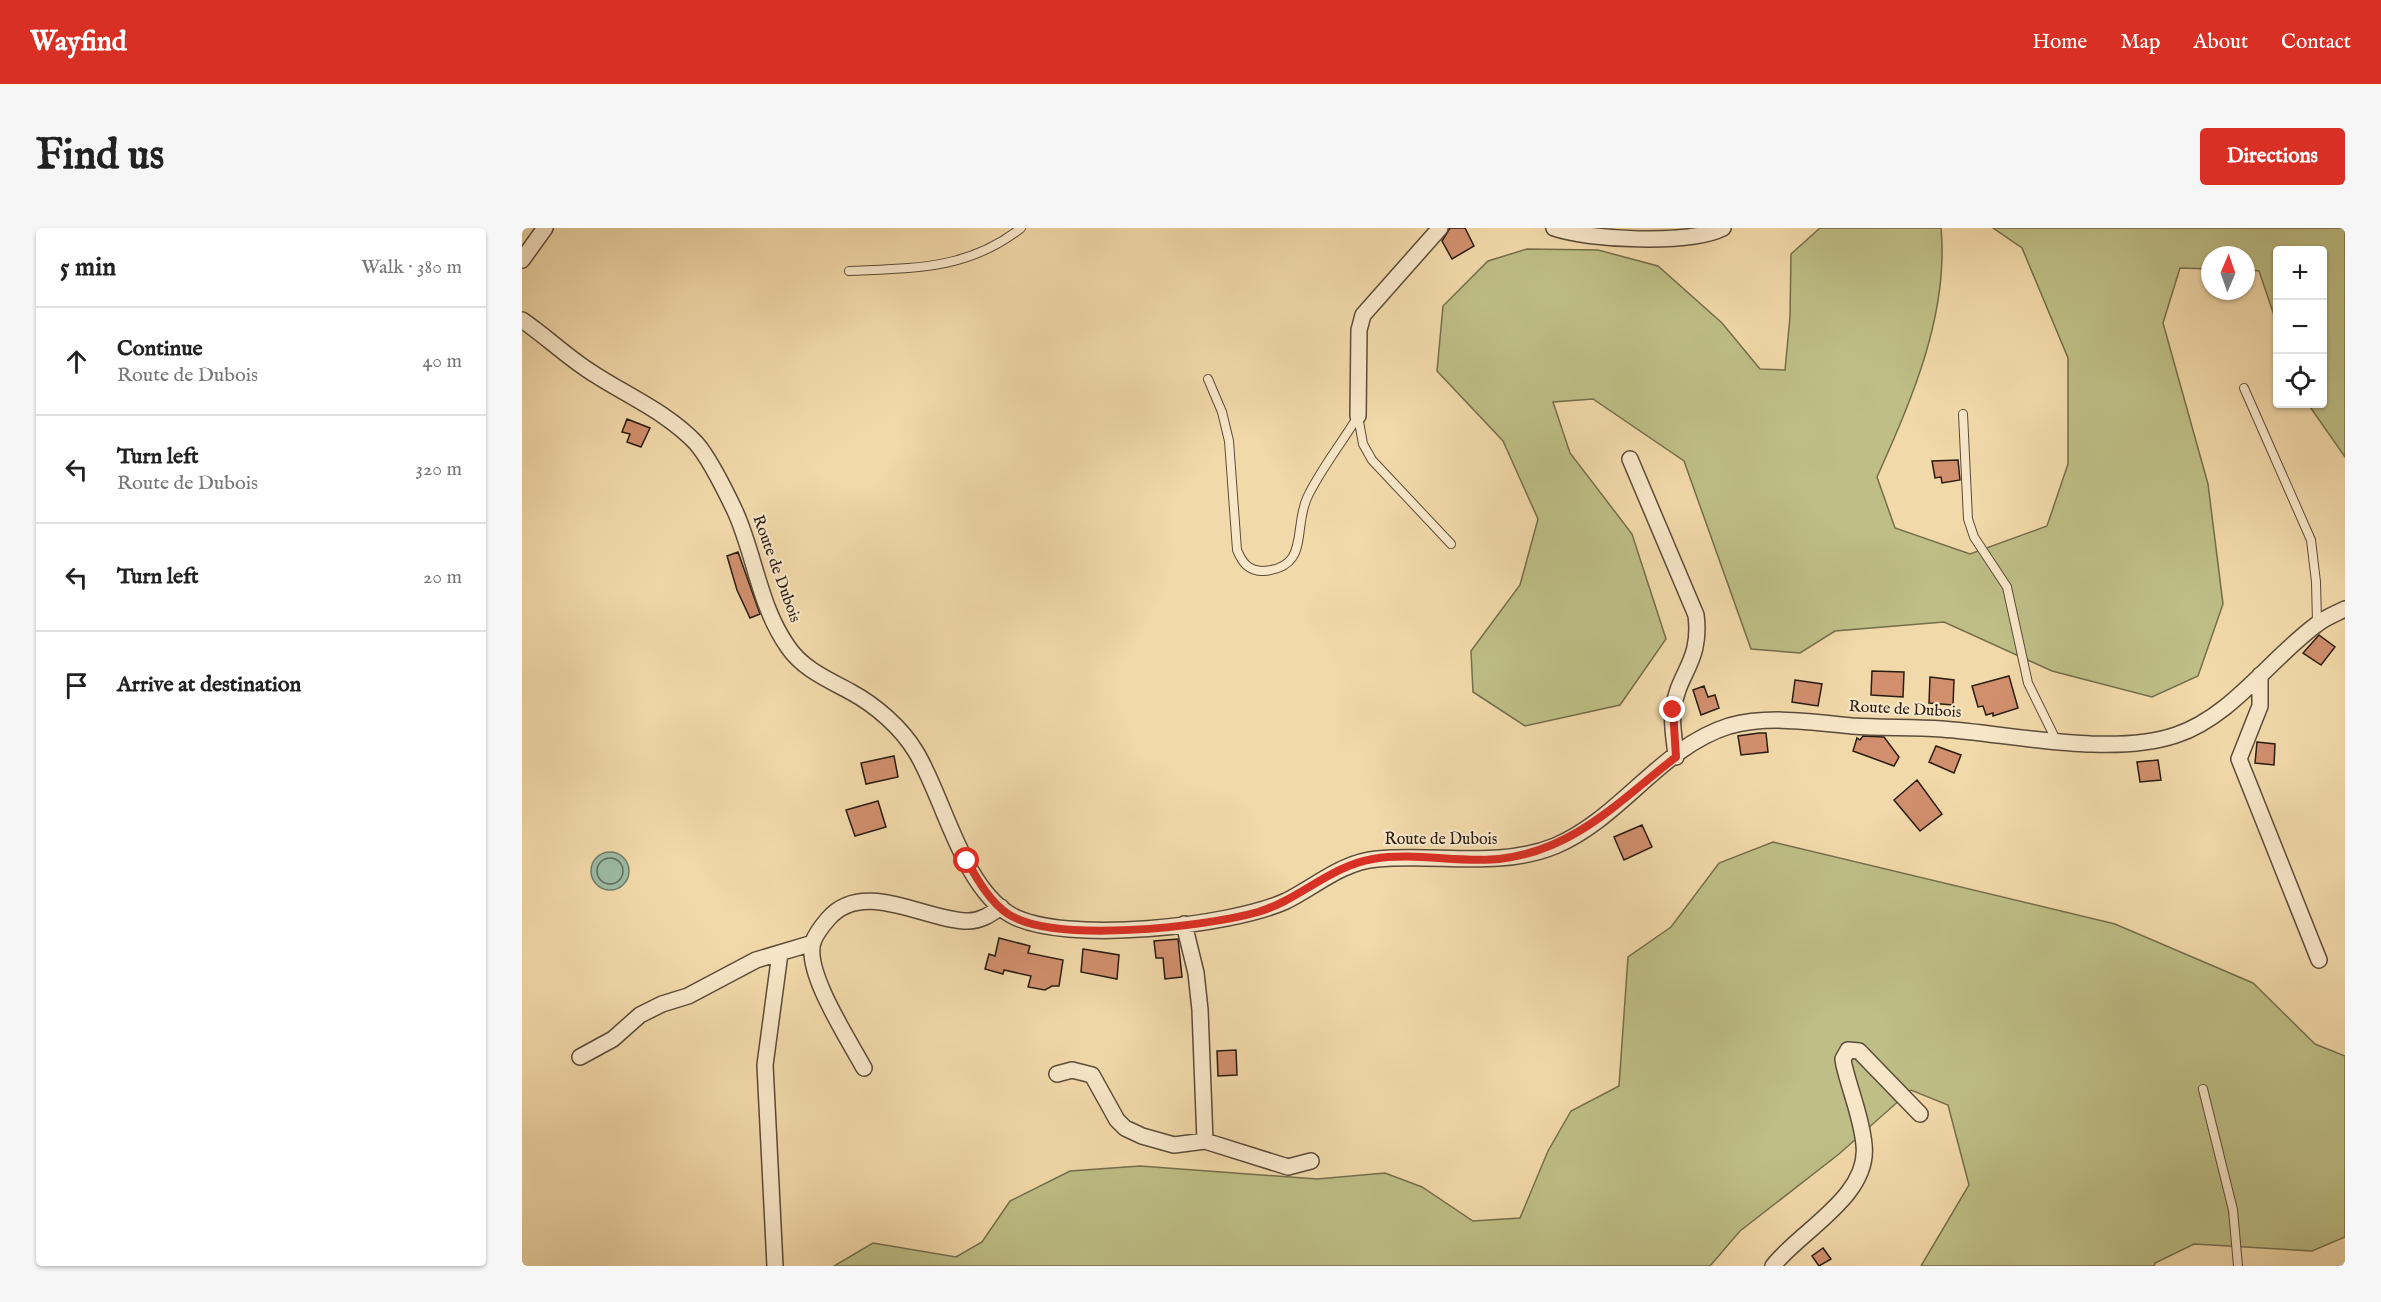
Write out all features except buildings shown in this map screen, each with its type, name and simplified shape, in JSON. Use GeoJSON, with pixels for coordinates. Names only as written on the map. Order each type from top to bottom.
{"type":"FeatureCollection","features":[{"type":"Feature","properties":{"kind":"street"},"geometry":{"type":"LineString","coordinates":[[522,260],[545,228]]}},
{"type":"Feature","properties":{"kind":"street"},"geometry":{"type":"LineString","coordinates":[[1358,416],[1359,330],[1363,315],[1440,228]]}},
{"type":"Feature","properties":{"kind":"street"},"geometry":{"type":"LineString","coordinates":[[1554,228],[1611,237],[1667,239],[1723,228]]}},
{"type":"Feature","properties":{"kind":"street","name":"Route de Dubois"},"geometry":{"type":"LineString","coordinates":[[522,320],[588,371],[669,420],[698,446],[736,512],[763,597],[786,645],[799,661],[826,680],[855,694],[890,720],[915,750],[980,885],[1008,914],[1030,922],[1079,930],[1184,924],[1258,912],[1289,899],[1325,877],[1373,859],[1499,859],[1554,847],[1598,821],[1625,796],[1693,744],[1725,727],[1757,720],[1936,729],[2124,746],[2179,735],[2227,706],[2317,623],[2345,609]]}},
{"type":"Feature","properties":{"kind":"street"},"geometry":{"type":"LineString","coordinates":[[1630,459],[1696,615],[1697,644],[1673,710],[1676,757]]}},
{"type":"Feature","properties":{"kind":"street"},"geometry":{"type":"LineString","coordinates":[[2260,675],[2260,706],[2239,759],[2319,960]]}},
{"type":"Feature","properties":{"kind":"street"},"geometry":{"type":"LineString","coordinates":[[864,1068],[815,974],[813,944],[821,927],[834,912],[858,902],[886,903],[968,921],[985,918],[1001,907]]}},
{"type":"Feature","properties":{"kind":"street"},"geometry":{"type":"LineString","coordinates":[[1184,924],[1196,973],[1200,1010],[1205,1141]]}},
{"type":"Feature","properties":{"kind":"street"},"geometry":{"type":"LineString","coordinates":[[580,1057],[613,1039],[640,1016],[662,1004],[688,996],[756,960],[813,944]]}},
{"type":"Feature","properties":{"kind":"street"},"geometry":{"type":"LineString","coordinates":[[775,1266],[765,1065],[780,953]]}},
{"type":"Feature","properties":{"kind":"street"},"geometry":{"type":"LineString","coordinates":[[1773,1266],[1833,1209],[1860,1175],[1864,1145],[1844,1065],[1843,1059],[1848,1050],[1859,1051],[1920,1114]]}},
{"type":"Feature","properties":{"kind":"street"},"geometry":{"type":"LineString","coordinates":[[1057,1074],[1072,1070],[1092,1075],[1117,1120],[1125,1128],[1142,1136],[1174,1145],[1205,1141],[1288,1167],[1311,1161]]}},
{"type":"Feature","properties":{"kind":"lane"},"geometry":{"type":"LineString","coordinates":[[849,271],[930,267],[976,256],[1000,244],[1021,228]]}},
{"type":"Feature","properties":{"kind":"lane"},"geometry":{"type":"LineString","coordinates":[[1208,379],[1222,412],[1229,441],[1237,550],[1243,564],[1256,571],[1276,570],[1288,564],[1293,557],[1297,549],[1307,498],[1358,416]]}},
{"type":"Feature","properties":{"kind":"lane"},"geometry":{"type":"LineString","coordinates":[[2244,388],[2311,540],[2316,582],[2317,623]]}},
{"type":"Feature","properties":{"kind":"lane"},"geometry":{"type":"LineString","coordinates":[[1964,414],[1968,519],[1974,537],[2007,587],[2028,683],[2056,740]]}},
{"type":"Feature","properties":{"kind":"lane"},"geometry":{"type":"LineString","coordinates":[[1358,416],[1363,444],[1372,460],[1451,544]]}},
{"type":"Feature","properties":{"kind":"lane"},"geometry":{"type":"LineString","coordinates":[[2203,1089],[2233,1210],[2238,1266]]}},
{"type":"Feature","properties":{"kind":"green space"},"geometry":{"type":"Polygon","coordinates":[[[1820,228],[1941,228],[1942,260],[1939,292],[1925,356],[1915,387],[1877,477],[1895,528],[1970,554],[2047,526],[2068,464],[2068,358],[2022,248],[1993,228],[2345,228],[2345,457],[2311,408],[2327,408],[2327,246],[2273,246],[2273,312],[2259,271],[2255,271],[2255,246],[2201,246],[2201,269],[2180,268],[2163,323],[2208,484],[2223,604],[2198,676],[2152,697],[2052,671],[1944,622],[1835,631],[1800,653],[1751,649],[1684,461],[1593,399],[1553,402],[1570,453],[1632,534],[1666,639],[1620,705],[1525,726],[1473,692],[1471,651],[1520,585],[1538,519],[1503,441],[1437,371],[1443,306],[1488,261],[1527,249],[1598,250],[1658,266],[1722,323],[1760,369],[1785,370],[1790,317],[1791,254],[1820,228]]]}},
{"type":"Feature","properties":{"kind":"green space"},"geometry":{"type":"Polygon","coordinates":[[[1773,842],[2115,924],[2253,983],[2315,1044],[2345,1056],[2345,1237],[2312,1251],[2194,1244],[2155,1263],[2154,1266],[1921,1266],[1969,1185],[1948,1105],[1911,1090],[1839,1154],[1740,1231],[1710,1266],[834,1266],[873,1243],[956,1257],[982,1242],[1010,1201],[1070,1171],[1140,1166],[1317,1179],[1385,1173],[1422,1187],[1473,1221],[1520,1218],[1548,1151],[1571,1111],[1619,1086],[1628,957],[1671,927],[1719,863],[1773,842]]]}},
{"type":"Feature","properties":{"kind":"water"},"geometry":{"type":"Polygon","coordinates":[[[610,852],[624,857],[629,871],[624,885],[610,890],[596,885],[591,871],[596,857],[610,852]]]}},
{"type":"Feature","properties":{"kind":"route"},"geometry":{"type":"LineString","coordinates":[[967,861],[980,885],[1008,914],[1030,922],[1079,930],[1138,928],[1204,922],[1258,912],[1289,899],[1347,866],[1373,859],[1499,859],[1554,847],[1598,821],[1625,796],[1676,757],[1673,710]]}}]}
